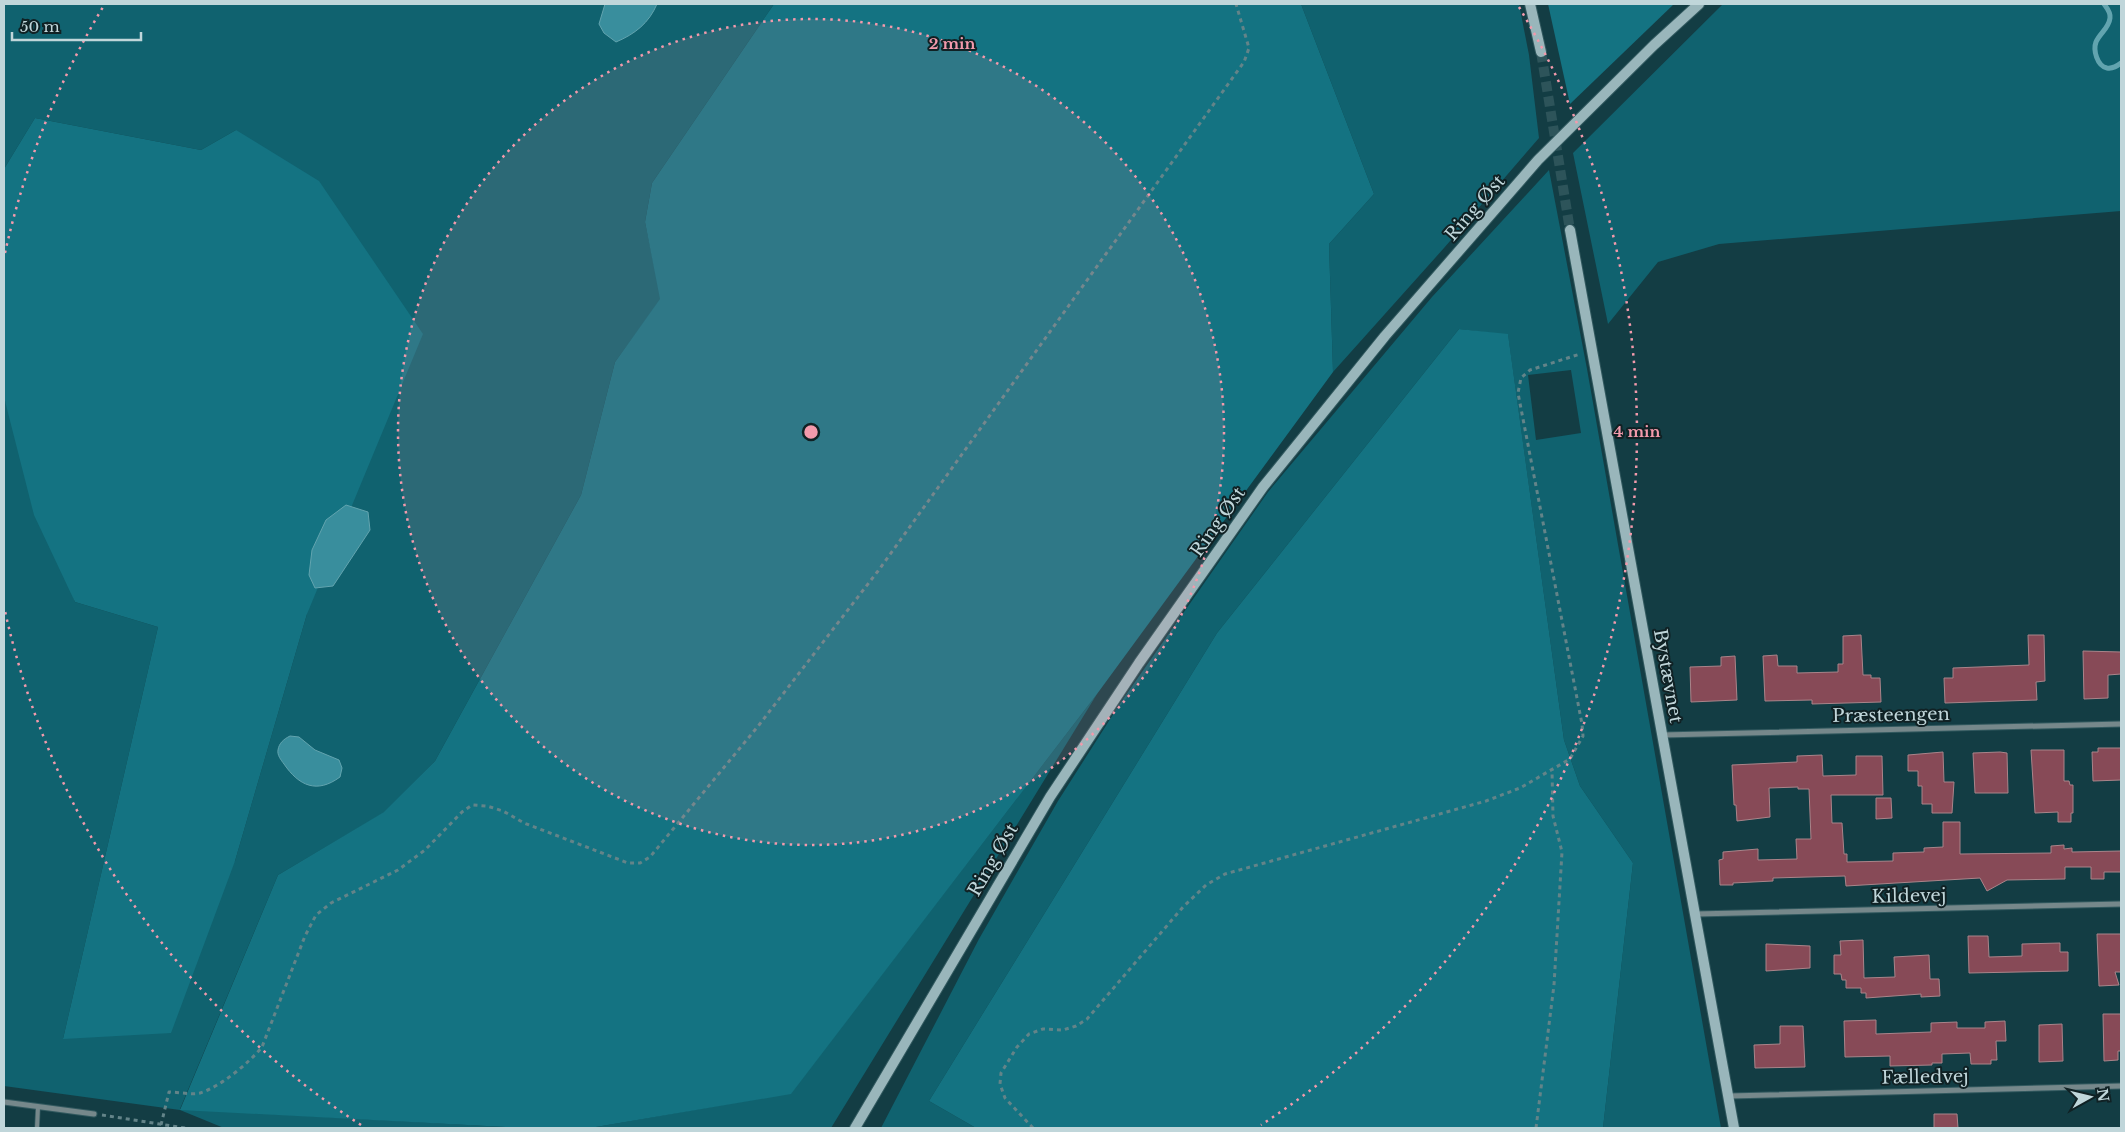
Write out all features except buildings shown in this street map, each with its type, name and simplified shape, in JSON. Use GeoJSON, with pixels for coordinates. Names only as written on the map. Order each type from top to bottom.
{"type":"FeatureCollection","features":[{"type":"Feature","properties":{"kind":"main road"},"geometry":{"type":"LineString","coordinates":[[1530,4],[1542,52]]}},
{"type":"Feature","properties":{"kind":"main road","name":"Ring Øst"},"geometry":{"type":"LineString","coordinates":[[855,1128],[1050,797],[1139,663],[1263,487],[1385,336],[1538,160],[1654,45],[1699,4]]}},
{"type":"Feature","properties":{"kind":"main road","name":"Bystævnet"},"geometry":{"type":"LineString","coordinates":[[1570,230],[1734,1128]]}},
{"type":"Feature","properties":{"kind":"street","name":"Præsteengen"},"geometry":{"type":"LineString","coordinates":[[1662,735],[2121,724]]}},
{"type":"Feature","properties":{"kind":"street","name":"Kildevej"},"geometry":{"type":"LineString","coordinates":[[1696,914],[2121,904]]}},
{"type":"Feature","properties":{"kind":"street","name":"Fælledvej"},"geometry":{"type":"LineString","coordinates":[[1729,1096],[2121,1086]]}},
{"type":"Feature","properties":{"kind":"street"},"geometry":{"type":"LineString","coordinates":[[4,1102],[94,1114]]}},
{"type":"Feature","properties":{"kind":"lane"},"geometry":{"type":"LineString","coordinates":[[37,1128],[38,1107]]}},
{"type":"Feature","properties":{"kind":"path"},"geometry":{"type":"LineString","coordinates":[[161,1125],[169,1092],[200,1093],[231,1076],[251,1061],[262,1047],[305,936],[316,915],[331,903],[398,870],[425,850],[462,812],[472,805],[487,806],[502,811],[524,823],[628,864],[640,863],[650,857],[759,725],[878,572],[1244,62],[1250,48],[1236,4]]}},
{"type":"Feature","properties":{"kind":"path"},"geometry":{"type":"LineString","coordinates":[[1033,1128],[1005,1098],[1000,1084],[1001,1073],[1017,1047],[1029,1034],[1043,1029],[1063,1030],[1087,1020],[1183,907],[1206,885],[1224,874],[1486,801],[1520,788],[1570,758],[1583,736],[1582,724],[1518,393],[1520,378],[1530,370],[1592,350]]}},
{"type":"Feature","properties":{"kind":"path"},"geometry":{"type":"LineString","coordinates":[[1536,1128],[1554,985],[1562,852],[1553,816],[1552,770]]}},
{"type":"Feature","properties":{"kind":"path"},"geometry":{"type":"LineString","coordinates":[[94,1114],[185,1128]]}},
{"type":"Feature","properties":{"kind":"shaded area"},"geometry":{"type":"Polygon","coordinates":[[[4,4],[774,4],[652,183],[645,222],[661,299],[615,362],[581,495],[435,761],[385,812],[278,875],[180,1109],[525,1128],[224,1128],[180,1110],[4,1086],[4,397],[75,602],[158,627],[63,1039],[235,861],[307,614],[236,130],[201,150],[35,118],[4,169],[4,4]]]}},
{"type":"Feature","properties":{"kind":"shaded area"},"geometry":{"type":"Polygon","coordinates":[[[605,4],[657,4],[650,17],[641,27],[616,42],[604,33],[599,24],[605,4]]]}},
{"type":"Feature","properties":{"kind":"shaded area"},"geometry":{"type":"Polygon","coordinates":[[[774,4],[1301,4],[1374,194],[1329,244],[1333,372],[1097,694],[791,1094],[590,1128],[525,1128],[180,1110],[278,875],[384,812],[435,761],[581,495],[615,362],[660,299],[645,222],[652,183],[774,4]]]}},
{"type":"Feature","properties":{"kind":"shaded area"},"geometry":{"type":"Polygon","coordinates":[[[1301,4],[1519,4],[1529,55],[1539,138],[1333,372],[1329,244],[1374,194],[1301,4]]]}},
{"type":"Feature","properties":{"kind":"shaded area"},"geometry":{"type":"Polygon","coordinates":[[[1548,4],[1674,4],[1570,104],[1548,4]]]}},
{"type":"Feature","properties":{"kind":"shaded area"},"geometry":{"type":"Polygon","coordinates":[[[1723,4],[2121,4],[2121,211],[1719,244],[1658,262],[1608,324],[1573,153],[1723,4]]]}},
{"type":"Feature","properties":{"kind":"shaded area"},"geometry":{"type":"Polygon","coordinates":[[[35,118],[201,150],[236,130],[319,181],[423,334],[307,614],[235,861],[171,1033],[63,1039],[158,627],[75,602],[34,515],[4,397],[4,169],[35,118]]]}},
{"type":"Feature","properties":{"kind":"shaded area"},"geometry":{"type":"Polygon","coordinates":[[[1549,170],[1587,369],[1721,1128],[1603,1128],[1633,863],[1580,786],[1564,740],[1508,335],[1459,329],[1217,633],[929,1101],[976,1128],[881,1128],[979,939],[1058,801],[1121,702],[1268,492],[1432,297],[1549,170]],[[1571,370],[1528,375],[1536,440],[1581,433],[1571,370]]]}},
{"type":"Feature","properties":{"kind":"shaded area"},"geometry":{"type":"Polygon","coordinates":[[[1459,329],[1508,334],[1564,740],[1580,786],[1633,863],[1603,1128],[976,1128],[929,1101],[1217,633],[1459,329]]]}},
{"type":"Feature","properties":{"kind":"shaded area"},"geometry":{"type":"Polygon","coordinates":[[[346,505],[368,512],[370,530],[333,586],[315,588],[309,575],[312,550],[326,520],[346,505]]]}},
{"type":"Feature","properties":{"kind":"shaded area"},"geometry":{"type":"Polygon","coordinates":[[[1097,694],[831,1128],[590,1128],[791,1093],[1097,694]]]}},
{"type":"Feature","properties":{"kind":"shaded area"},"geometry":{"type":"Polygon","coordinates":[[[290,736],[299,737],[315,750],[339,760],[342,768],[340,777],[324,785],[316,786],[309,785],[296,778],[278,754],[281,743],[290,736]]]}},
{"type":"Feature","properties":{"kind":"waterway"},"geometry":{"type":"LineString","coordinates":[[2104,4],[2110,18],[2108,25],[2096,42],[2095,49],[2098,61],[2107,68],[2113,68],[2121,63]]}},
{"type":"Feature","properties":{"kind":"tunnel"},"geometry":{"type":"LineString","coordinates":[[1541,52],[1570,230]]}}]}
